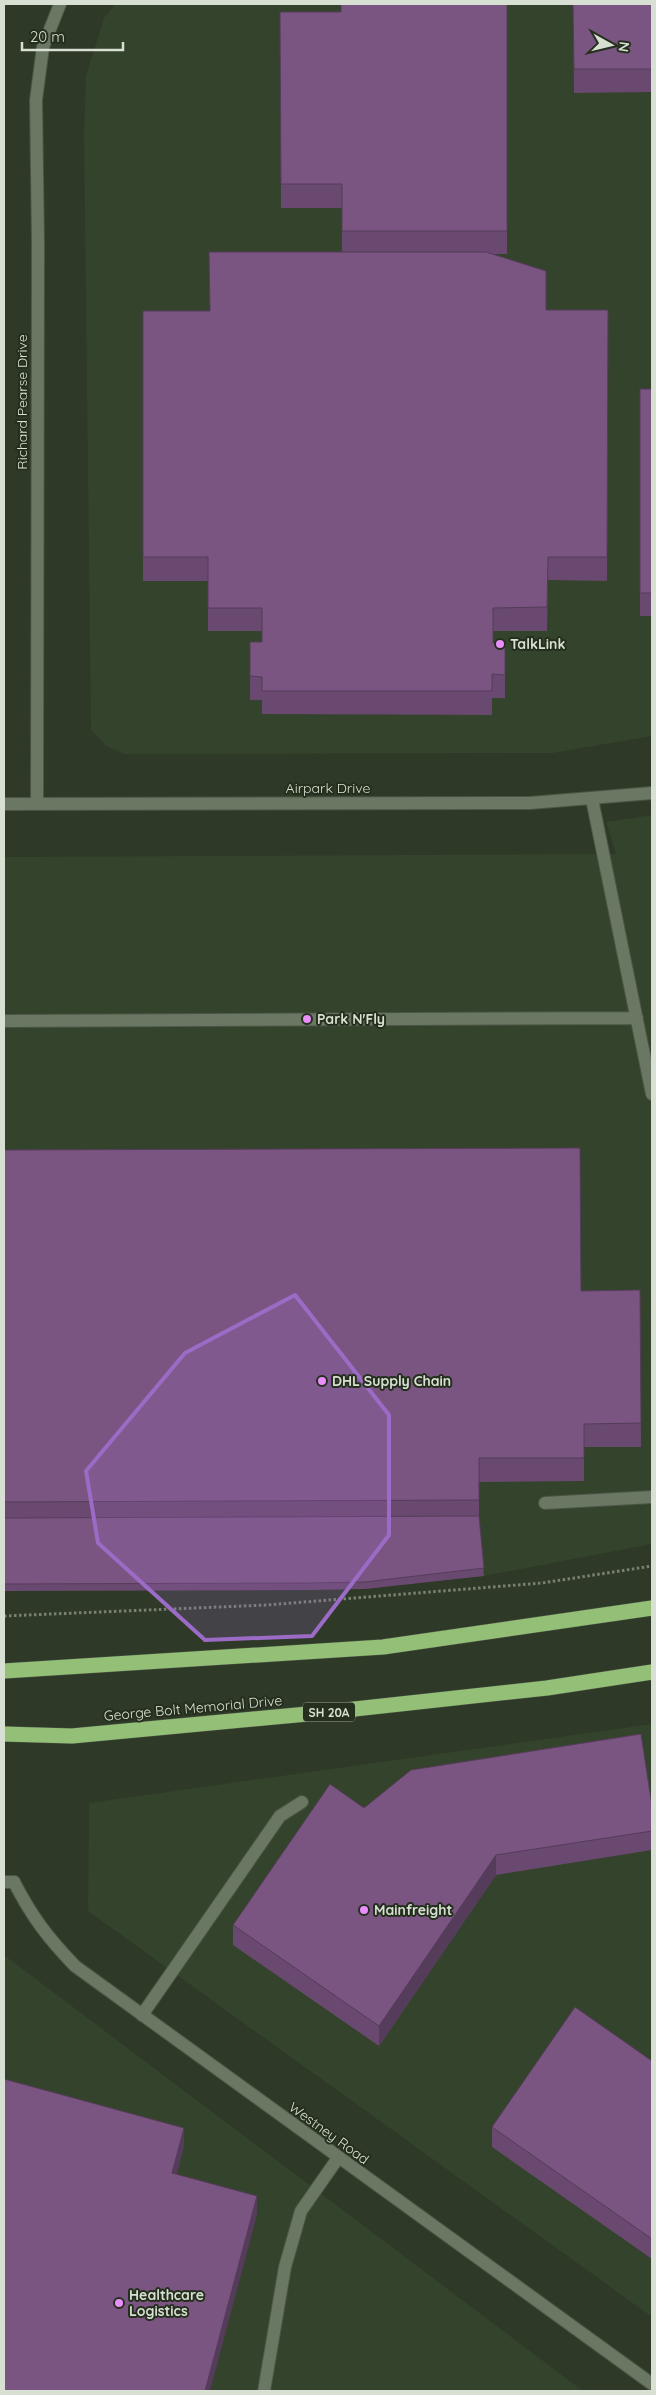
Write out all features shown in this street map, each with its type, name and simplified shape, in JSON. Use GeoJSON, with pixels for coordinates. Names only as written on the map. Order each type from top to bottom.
{"type":"FeatureCollection","features":[{"type":"Feature","properties":{"kind":"highway"},"geometry":{"type":"LineString","coordinates":[[4,1671],[383,1647],[652,1608]]}},
{"type":"Feature","properties":{"kind":"highway","name":"George Bolt Memorial Drive"},"geometry":{"type":"LineString","coordinates":[[4,1734],[72,1736],[309,1714],[548,1688],[652,1672]]}},
{"type":"Feature","properties":{"kind":"street","name":"Richard Pearse Drive"},"geometry":{"type":"LineString","coordinates":[[37,804],[38,191],[36,100],[43,47],[60,4]]}},
{"type":"Feature","properties":{"kind":"street","name":"Airpark Drive"},"geometry":{"type":"LineString","coordinates":[[4,804],[530,803],[652,793]]}},
{"type":"Feature","properties":{"kind":"street"},"geometry":{"type":"LineString","coordinates":[[592,799],[652,1094]]}},
{"type":"Feature","properties":{"kind":"street"},"geometry":{"type":"LineString","coordinates":[[4,1021],[637,1018]]}},
{"type":"Feature","properties":{"kind":"street"},"geometry":{"type":"LineString","coordinates":[[545,1503],[652,1497]]}},
{"type":"Feature","properties":{"kind":"street"},"geometry":{"type":"LineString","coordinates":[[142,2015],[280,1816],[302,1802]]}},
{"type":"Feature","properties":{"kind":"street","name":"Westney Road"},"geometry":{"type":"LineString","coordinates":[[9,1882],[45,1934],[69,1960],[338,2158],[652,2384]]}},
{"type":"Feature","properties":{"kind":"street"},"geometry":{"type":"LineString","coordinates":[[264,2391],[285,2267],[301,2211],[338,2158]]}},
{"type":"Feature","properties":{"kind":"path"},"geometry":{"type":"LineString","coordinates":[[4,1616],[287,1604],[542,1583],[652,1566]]}},
{"type":"Feature","properties":{"kind":"highlighted area"},"geometry":{"type":"Polygon","coordinates":[[[295,1295],[389,1415],[389,1535],[312,1636],[205,1640],[98,1543],[86,1471],[185,1353],[295,1295]]]}},
{"type":"Feature","properties":{"kind":"shaded area"},"geometry":{"type":"Polygon","coordinates":[[[115,4],[652,4],[652,736],[553,753],[124,754],[106,746],[91,730],[84,134],[86,76],[104,18],[115,4]]]}},
{"type":"Feature","properties":{"kind":"shaded area"},"geometry":{"type":"Polygon","coordinates":[[[652,815],[652,1544],[484,1576],[365,1589],[4,1590],[4,857],[616,854],[606,822],[652,815]]]}},
{"type":"Feature","properties":{"kind":"shaded area"},"geometry":{"type":"Polygon","coordinates":[[[652,1724],[652,2317],[88,1911],[89,1803],[652,1724]]]}},
{"type":"Feature","properties":{"kind":"shaded area"},"geometry":{"type":"Polygon","coordinates":[[[4,1955],[583,2391],[4,2391],[4,1955]]]}},
{"type":"Feature","properties":{"kind":"building"},"geometry":{"type":"Polygon","coordinates":[[[341,4],[507,4],[507,231],[342,231],[342,184],[281,184],[280,12],[341,12],[341,4]]]}},
{"type":"Feature","properties":{"kind":"building"},"geometry":{"type":"Polygon","coordinates":[[[573,4],[652,4],[652,69],[574,69],[573,4]]]}},
{"type":"Feature","properties":{"kind":"building"},"geometry":{"type":"Polygon","coordinates":[[[209,252],[486,252],[546,271],[546,310],[608,310],[607,557],[548,557],[547,607],[493,608],[493,643],[505,643],[505,675],[492,674],[492,691],[262,691],[262,677],[250,676],[250,642],[262,642],[262,608],[208,608],[208,557],[143,557],[143,311],[210,311],[209,252]]]}},
{"type":"Feature","properties":{"kind":"building"},"geometry":{"type":"Polygon","coordinates":[[[640,389],[652,389],[652,593],[640,593],[640,389]]]}},
{"type":"Feature","properties":{"kind":"building","name":"DHL Supply Chain"},"geometry":{"type":"Polygon","coordinates":[[[580,1148],[581,1291],[640,1290],[641,1423],[584,1424],[584,1458],[479,1458],[479,1500],[4,1502],[4,1150],[580,1148]]]}},
{"type":"Feature","properties":{"kind":"building"},"geometry":{"type":"Polygon","coordinates":[[[479,1516],[484,1568],[365,1582],[4,1584],[4,1518],[479,1516]]]}},
{"type":"Feature","properties":{"kind":"building","name":"Mainfreight"},"geometry":{"type":"Polygon","coordinates":[[[641,1734],[652,1806],[652,1831],[496,1855],[379,2026],[233,1925],[330,1784],[364,1808],[411,1770],[641,1734]]]}},
{"type":"Feature","properties":{"kind":"building"},"geometry":{"type":"Polygon","coordinates":[[[575,2007],[652,2061],[652,2239],[492,2127],[575,2007]]]}},
{"type":"Feature","properties":{"kind":"building","name":"Healthcare Logistics"},"geometry":{"type":"Polygon","coordinates":[[[4,2079],[184,2128],[172,2173],[257,2196],[205,2391],[4,2391],[4,2079]]]}},
{"type":"Feature","properties":{"kind":"place","name":"TalkLink"},"geometry":{"type":"Point","coordinates":[500,644]}},
{"type":"Feature","properties":{"kind":"place","name":"Park N'Fly"},"geometry":{"type":"Point","coordinates":[307,1019]}},
{"type":"Feature","properties":{"kind":"place","name":"DHL Supply Chain"},"geometry":{"type":"Point","coordinates":[322,1381]}},
{"type":"Feature","properties":{"kind":"place","name":"Mainfreight"},"geometry":{"type":"Point","coordinates":[364,1910]}},
{"type":"Feature","properties":{"kind":"place","name":"Healthcare Logistics"},"geometry":{"type":"Point","coordinates":[119,2303]}}]}
